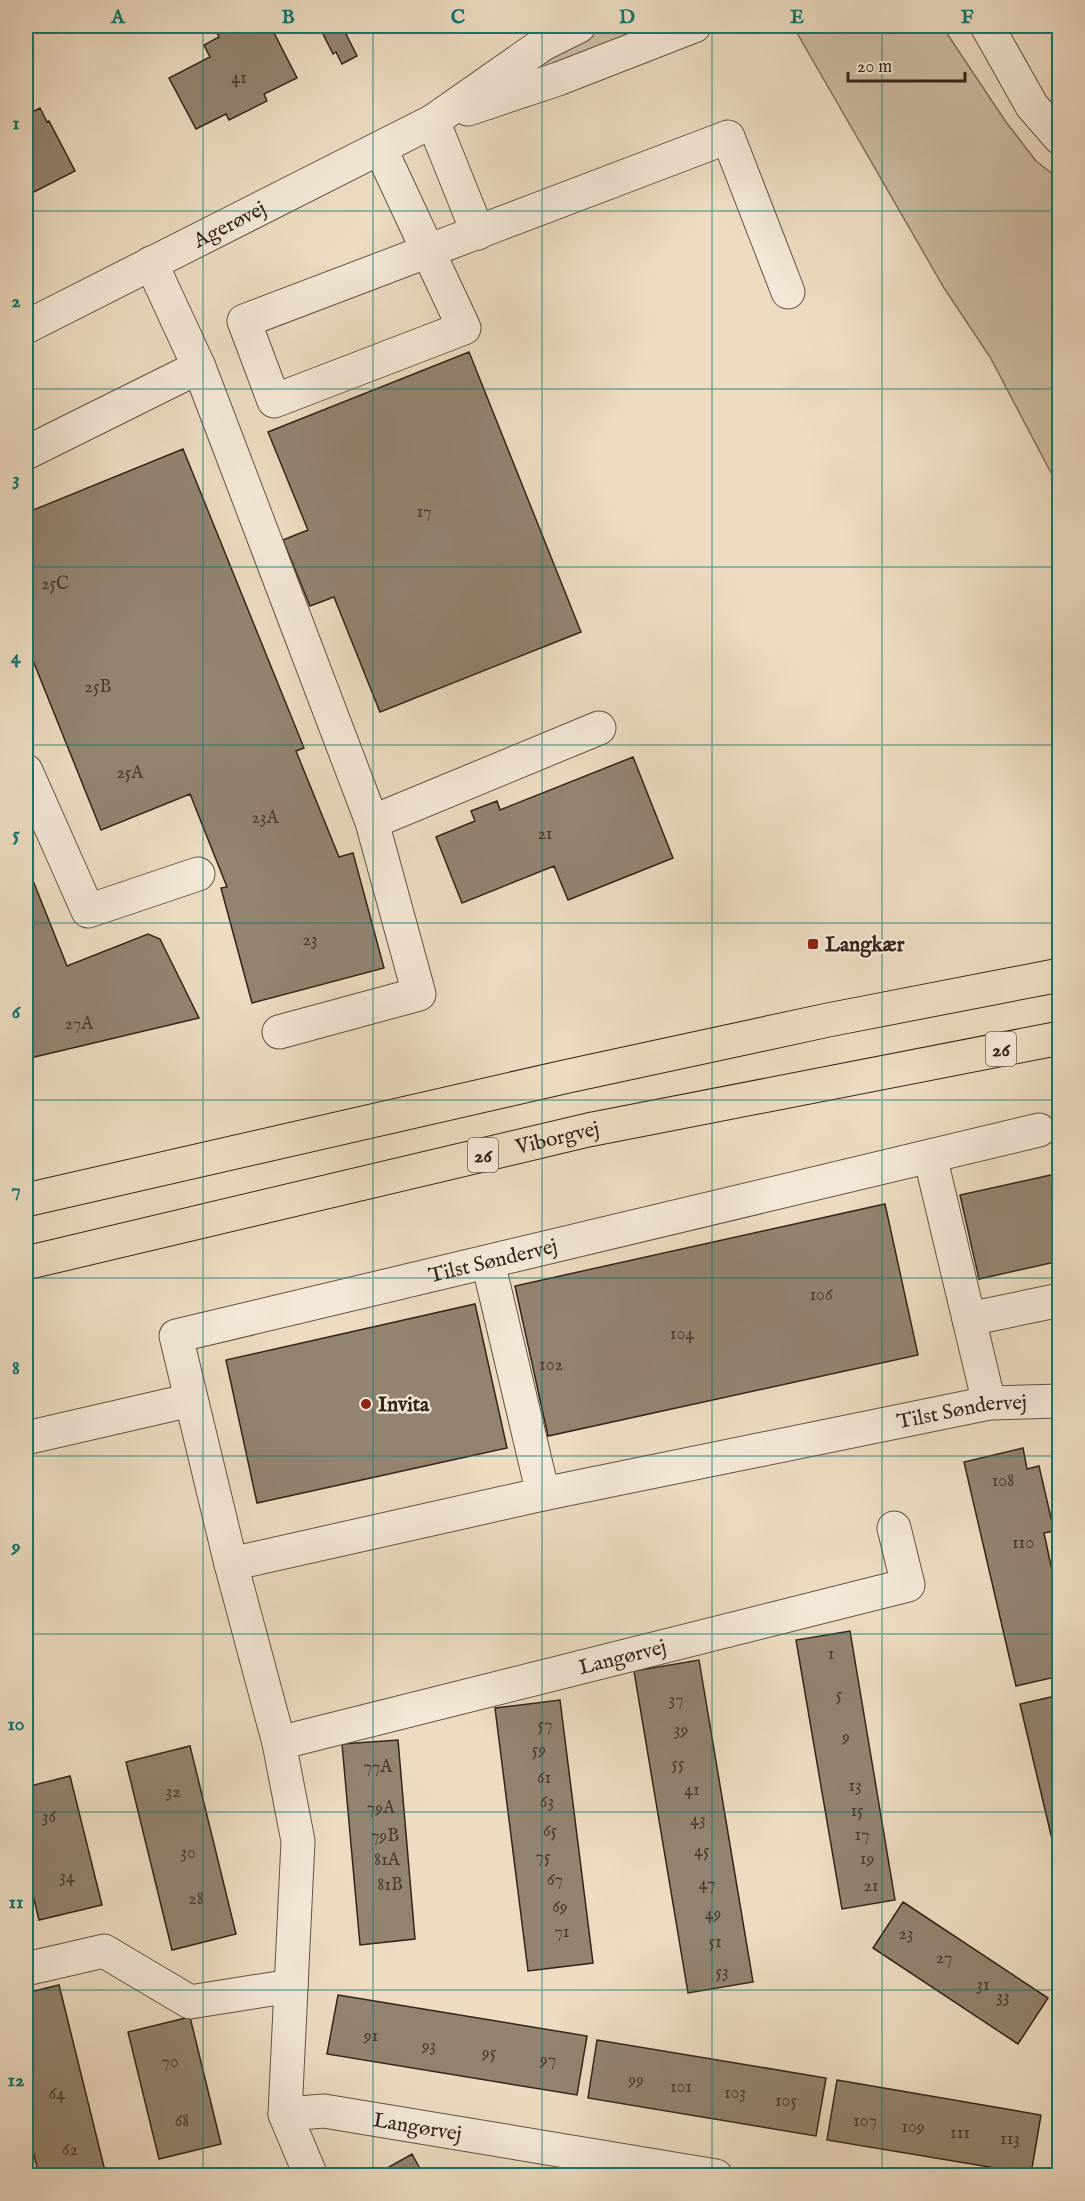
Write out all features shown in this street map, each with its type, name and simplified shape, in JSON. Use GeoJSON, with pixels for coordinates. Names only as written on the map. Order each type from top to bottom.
{"type":"FeatureCollection","features":[{"type":"Feature","properties":{"kind":"main road"},"geometry":{"type":"LineString","coordinates":[[26,1200],[564,1077],[828,1020],[1059,975]]}},
{"type":"Feature","properties":{"kind":"main road","name":"Viborgvej"},"geometry":{"type":"LineString","coordinates":[[26,1263],[588,1130],[1059,1038]]}},
{"type":"Feature","properties":{"kind":"street","name":"Agerøvej"},"geometry":{"type":"LineString","coordinates":[[26,327],[433,121],[543,44],[579,26]]}},
{"type":"Feature","properties":{"kind":"street","name":"Agerøvej"},"geometry":{"type":"LineString","coordinates":[[433,121],[558,79],[694,26]]}},
{"type":"Feature","properties":{"kind":"street"},"geometry":{"type":"LineString","coordinates":[[987,26],[1032,106],[1059,138]]}},
{"type":"Feature","properties":{"kind":"street"},"geometry":{"type":"LineString","coordinates":[[433,121],[478,233]]}},
{"type":"Feature","properties":{"kind":"street"},"geometry":{"type":"LineString","coordinates":[[380,148],[429,251],[464,328],[274,401],[244,321],[429,251],[478,233],[729,136],[788,292]]}},
{"type":"Feature","properties":{"kind":"street"},"geometry":{"type":"LineString","coordinates":[[151,263],[199,367],[372,822],[419,994],[279,1032]]}},
{"type":"Feature","properties":{"kind":"street"},"geometry":{"type":"LineString","coordinates":[[26,453],[199,367]]}},
{"type":"Feature","properties":{"kind":"street"},"geometry":{"type":"LineString","coordinates":[[372,822],[599,728]]}},
{"type":"Feature","properties":{"kind":"street"},"geometry":{"type":"LineString","coordinates":[[26,771],[88,911],[198,874]]}},
{"type":"Feature","properties":{"kind":"street","name":"Tilst Søndervej"},"geometry":{"type":"LineString","coordinates":[[191,1400],[176,1336],[1039,1130]]}},
{"type":"Feature","properties":{"kind":"street"},"geometry":{"type":"LineString","coordinates":[[930,1156],[989,1403]]}},
{"type":"Feature","properties":{"kind":"street"},"geometry":{"type":"LineString","coordinates":[[488,1262],[543,1494]]}},
{"type":"Feature","properties":{"kind":"street"},"geometry":{"type":"LineString","coordinates":[[969,1319],[1059,1300]]}},
{"type":"Feature","properties":{"kind":"street"},"geometry":{"type":"LineString","coordinates":[[26,1438],[191,1400],[231,1564],[279,1743],[298,1841],[285,2114],[311,2175]]}},
{"type":"Feature","properties":{"kind":"street","name":"Tilst Søndervej"},"geometry":{"type":"LineString","coordinates":[[231,1564],[543,1494],[989,1403],[1059,1401]]}},
{"type":"Feature","properties":{"kind":"street","name":"Langørvej"},"geometry":{"type":"LineString","coordinates":[[279,1743],[908,1586],[894,1528]]}},
{"type":"Feature","properties":{"kind":"street"},"geometry":{"type":"LineString","coordinates":[[26,1969],[104,1951],[190,2002],[291,1986]]}},
{"type":"Feature","properties":{"kind":"street","name":"Langørvej"},"geometry":{"type":"LineString","coordinates":[[285,2114],[324,2111],[547,2162],[716,2175]]}},
{"type":"Feature","properties":{"kind":"shaded area"},"geometry":{"type":"Polygon","coordinates":[[[606,26],[667,26],[512,86],[508,76],[606,26]]]}},
{"type":"Feature","properties":{"kind":"shaded area"},"geometry":{"type":"Polygon","coordinates":[[[793,26],[942,26],[1006,122],[1036,161],[1059,179],[1059,488],[990,357],[944,288],[793,26]]]}},
{"type":"Feature","properties":{"kind":"shaded area"},"geometry":{"type":"Polygon","coordinates":[[[1048,26],[1059,26],[1059,50],[1048,26]]]}},
{"type":"Feature","properties":{"kind":"building"},"geometry":{"type":"Polygon","coordinates":[[[231,26],[265,26],[267,29],[271,27],[297,78],[264,94],[267,101],[229,120],[226,114],[196,129],[169,78],[210,57],[204,45],[219,37],[217,33],[231,26]]]}},
{"type":"Feature","properties":{"kind":"building"},"geometry":{"type":"Polygon","coordinates":[[[319,26],[342,26],[357,56],[342,64],[336,52],[333,54],[319,26]]]}},
{"type":"Feature","properties":{"kind":"building"},"geometry":{"type":"Polygon","coordinates":[[[40,108],[75,171],[26,196],[26,115],[40,108]]]}},
{"type":"Feature","properties":{"kind":"building"},"geometry":{"type":"Polygon","coordinates":[[[469,352],[581,632],[380,712],[334,597],[310,606],[283,540],[308,530],[268,432],[469,352]]]}},
{"type":"Feature","properties":{"kind":"building"},"geometry":{"type":"Polygon","coordinates":[[[183,449],[304,748],[296,751],[339,857],[353,853],[384,968],[252,1003],[221,888],[227,887],[190,794],[101,830],[26,643],[26,513],[183,449]]]}},
{"type":"Feature","properties":{"kind":"building"},"geometry":{"type":"Polygon","coordinates":[[[633,757],[673,858],[568,900],[554,866],[462,903],[436,837],[475,821],[471,811],[497,801],[500,810],[633,757]]]}},
{"type":"Feature","properties":{"kind":"building"},"geometry":{"type":"Polygon","coordinates":[[[26,863],[67,966],[148,934],[160,939],[199,1018],[26,1059],[26,863]]]}},
{"type":"Feature","properties":{"kind":"building"},"geometry":{"type":"Polygon","coordinates":[[[1060,1173],[1060,1261],[979,1279],[960,1195],[1060,1173]]]}},
{"type":"Feature","properties":{"kind":"building"},"geometry":{"type":"Polygon","coordinates":[[[885,1204],[918,1355],[548,1436],[515,1286],[885,1204]]]}},
{"type":"Feature","properties":{"kind":"building","name":"Invita"},"geometry":{"type":"Polygon","coordinates":[[[475,1304],[507,1448],[257,1503],[226,1360],[475,1304]]]}},
{"type":"Feature","properties":{"kind":"building"},"geometry":{"type":"Polygon","coordinates":[[[1023,1448],[1027,1469],[1039,1466],[1054,1531],[1044,1533],[1054,1580],[1060,1579],[1060,1676],[1016,1686],[964,1462],[1023,1448]]]}},
{"type":"Feature","properties":{"kind":"building"},"geometry":{"type":"Polygon","coordinates":[[[850,1631],[895,1900],[842,1909],[796,1640],[850,1631]]]}},
{"type":"Feature","properties":{"kind":"building"},"geometry":{"type":"Polygon","coordinates":[[[699,1660],[753,1982],[688,1993],[634,1671],[699,1660]]]}},
{"type":"Feature","properties":{"kind":"building"},"geometry":{"type":"Polygon","coordinates":[[[1060,1695],[1060,1873],[1020,1704],[1060,1695]]]}},
{"type":"Feature","properties":{"kind":"building"},"geometry":{"type":"Polygon","coordinates":[[[560,1700],[593,1963],[528,1971],[495,1708],[560,1700]]]}},
{"type":"Feature","properties":{"kind":"building"},"geometry":{"type":"Polygon","coordinates":[[[398,1740],[415,1939],[360,1945],[342,1744],[398,1740]]]}},
{"type":"Feature","properties":{"kind":"building"},"geometry":{"type":"Polygon","coordinates":[[[190,1746],[236,1934],[172,1950],[126,1762],[190,1746]]]}},
{"type":"Feature","properties":{"kind":"building"},"geometry":{"type":"Polygon","coordinates":[[[70,1776],[102,1905],[39,1920],[26,1866],[26,1787],[70,1776]]]}},
{"type":"Feature","properties":{"kind":"building"},"geometry":{"type":"Polygon","coordinates":[[[903,1902],[1048,1998],[1018,2044],[873,1948],[903,1902]]]}},
{"type":"Feature","properties":{"kind":"building"},"geometry":{"type":"Polygon","coordinates":[[[59,1985],[106,2175],[102,2176],[39,2176],[26,2120],[26,1993],[59,1985]]]}},
{"type":"Feature","properties":{"kind":"building"},"geometry":{"type":"Polygon","coordinates":[[[338,1995],[587,2036],[577,2095],[327,2054],[338,1995]]]}},
{"type":"Feature","properties":{"kind":"building"},"geometry":{"type":"Polygon","coordinates":[[[190,2017],[221,2144],[159,2159],[128,2032],[190,2017]]]}},
{"type":"Feature","properties":{"kind":"building"},"geometry":{"type":"Polygon","coordinates":[[[597,2040],[826,2078],[816,2136],[588,2098],[597,2040]]]}},
{"type":"Feature","properties":{"kind":"building"},"geometry":{"type":"Polygon","coordinates":[[[837,2080],[1041,2115],[1031,2174],[827,2140],[837,2080]]]}},
{"type":"Feature","properties":{"kind":"building"},"geometry":{"type":"Polygon","coordinates":[[[412,2154],[424,2176],[373,2176],[412,2154]]]}},
{"type":"Feature","properties":{"kind":"place","name":"Langkær"},"geometry":{"type":"Point","coordinates":[813,944]}},
{"type":"Feature","properties":{"kind":"place","name":"Invita"},"geometry":{"type":"Point","coordinates":[366,1404]}}]}
